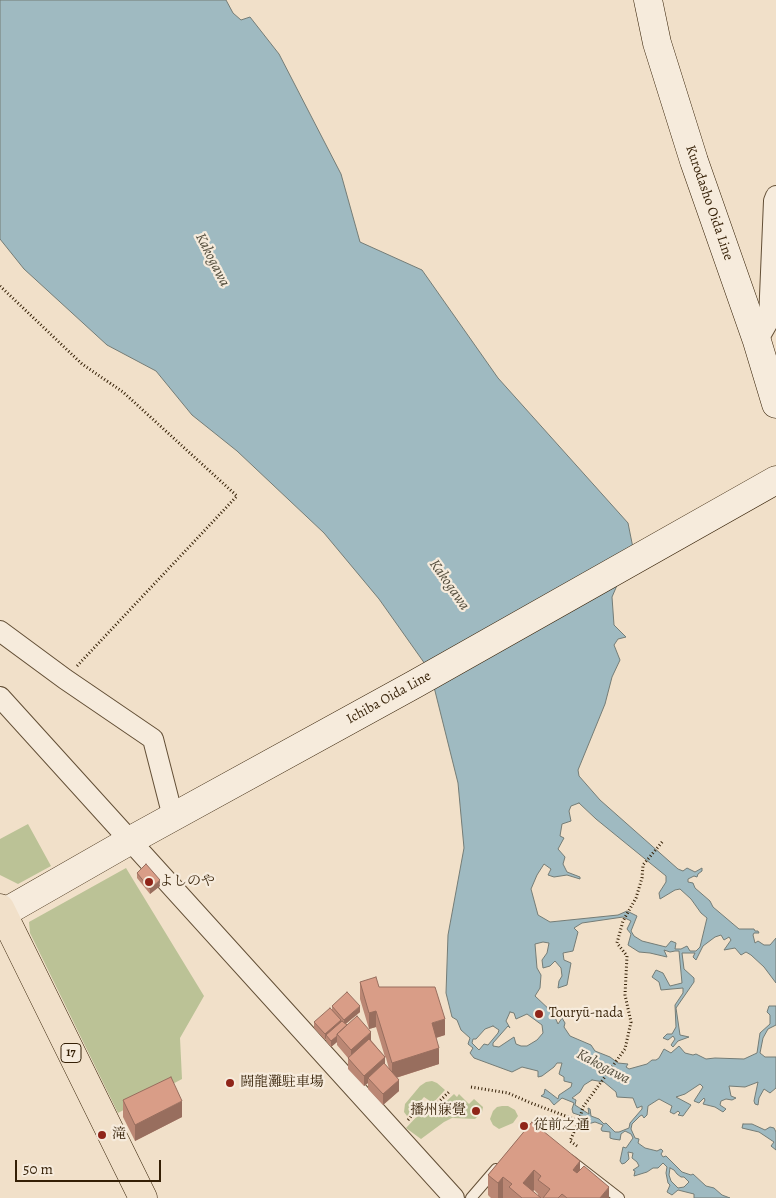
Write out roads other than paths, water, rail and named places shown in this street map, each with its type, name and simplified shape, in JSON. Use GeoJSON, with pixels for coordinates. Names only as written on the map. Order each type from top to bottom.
{"type":"FeatureCollection","features":[{"type":"Feature","properties":{"kind":"main road","name":"Kurodasho Oida Line"},"geometry":{"type":"LineString","coordinates":[[648,0],[656,43],[694,161],[757,341],[776,404]]}},
{"type":"Feature","properties":{"kind":"main road","name":"Ichiba Oida Line"},"geometry":{"type":"LineString","coordinates":[[1,912],[415,684],[776,480]]}},
{"type":"Feature","properties":{"kind":"main road","name":"17"},"geometry":{"type":"LineString","coordinates":[[1,912],[143,1198]]}},
{"type":"Feature","properties":{"kind":"street"},"geometry":{"type":"LineString","coordinates":[[757,341],[769,320],[774,201],[776,196]]}},
{"type":"Feature","properties":{"kind":"street"},"geometry":{"type":"LineString","coordinates":[[0,631],[65,679],[153,739],[173,817]]}},
{"type":"Feature","properties":{"kind":"street"},"geometry":{"type":"LineString","coordinates":[[0,697],[454,1198]]}},
{"type":"Feature","properties":{"kind":"lane"},"geometry":{"type":"LineString","coordinates":[[560,1151],[587,1175],[619,1198]]}},
{"type":"Feature","properties":{"kind":"lane"},"geometry":{"type":"LineString","coordinates":[[471,1198],[502,1162]]}},
{"type":"Feature","properties":{"kind":"water","name":"Kakogawa"},"geometry":{"type":"Polygon","coordinates":[[[0,0],[226,0],[233,13],[241,20],[250,17],[279,54],[341,174],[360,242],[422,270],[498,378],[628,523],[633,548],[612,597],[614,625],[626,637],[618,639],[614,645],[620,660],[612,677],[605,704],[578,770],[579,776],[600,800],[678,869],[683,871],[687,868],[695,872],[702,868],[697,877],[694,876],[688,879],[688,882],[693,883],[695,888],[710,901],[713,907],[739,929],[754,929],[758,931],[759,933],[754,933],[753,935],[755,943],[758,941],[764,945],[770,945],[776,938],[776,983],[764,967],[751,955],[746,952],[741,955],[735,948],[724,950],[731,940],[729,937],[724,940],[721,935],[715,937],[703,946],[696,960],[693,957],[695,953],[682,953],[684,969],[694,978],[694,982],[676,1008],[680,1035],[689,1037],[678,1041],[673,1047],[671,1045],[675,1039],[673,1036],[668,1040],[663,1038],[667,1034],[672,1034],[676,1027],[675,1005],[683,993],[683,988],[661,990],[659,982],[652,977],[656,970],[663,973],[670,986],[682,983],[679,951],[670,952],[664,950],[667,957],[639,952],[628,945],[631,934],[627,929],[631,921],[623,917],[582,923],[574,928],[578,932],[573,951],[563,953],[564,960],[571,963],[567,985],[558,988],[562,976],[561,968],[555,961],[550,966],[543,968],[542,960],[547,953],[549,943],[535,944],[537,968],[541,975],[540,988],[535,996],[553,1013],[558,1024],[562,1018],[565,1023],[564,1027],[570,1036],[591,1045],[595,1051],[610,1057],[618,1063],[628,1064],[626,1067],[629,1069],[656,1060],[664,1049],[671,1053],[679,1046],[685,1053],[696,1054],[706,1059],[744,1059],[757,1053],[760,1033],[770,1024],[770,1015],[767,1012],[769,1006],[776,1006],[776,1025],[768,1029],[763,1038],[760,1053],[765,1057],[776,1057],[776,1088],[770,1093],[764,1089],[759,1098],[758,1105],[754,1101],[758,1082],[745,1087],[729,1086],[731,1096],[736,1098],[721,1101],[720,1105],[726,1109],[723,1112],[715,1107],[703,1104],[704,1098],[699,1103],[694,1101],[703,1087],[700,1084],[685,1094],[676,1097],[691,1105],[683,1116],[678,1115],[680,1113],[678,1111],[674,1114],[670,1112],[672,1106],[659,1099],[648,1106],[647,1115],[644,1118],[642,1115],[640,1116],[632,1124],[631,1129],[635,1138],[639,1139],[638,1143],[645,1148],[657,1151],[661,1149],[663,1157],[666,1156],[682,1172],[693,1174],[706,1186],[714,1188],[722,1195],[730,1198],[694,1198],[694,1194],[678,1190],[672,1195],[667,1192],[670,1185],[666,1173],[667,1167],[663,1163],[658,1168],[653,1168],[634,1176],[635,1171],[633,1170],[639,1166],[632,1158],[633,1153],[628,1152],[629,1159],[625,1163],[622,1164],[620,1161],[623,1147],[626,1148],[633,1138],[631,1134],[625,1131],[621,1134],[620,1140],[610,1138],[610,1132],[602,1131],[603,1125],[595,1122],[588,1124],[590,1120],[588,1118],[573,1113],[574,1103],[562,1098],[554,1105],[549,1099],[541,1096],[544,1094],[545,1089],[558,1099],[559,1095],[571,1087],[572,1083],[564,1081],[564,1077],[559,1074],[562,1063],[557,1063],[542,1076],[538,1077],[538,1071],[522,1067],[512,1072],[474,1058],[470,1053],[473,1048],[468,1044],[470,1038],[461,1030],[457,1020],[452,1017],[446,993],[448,935],[464,848],[458,783],[430,671],[379,599],[324,533],[237,451],[192,415],[156,371],[107,345],[24,269],[0,239],[0,0]],[[579,803],[571,806],[569,811],[571,821],[562,824],[560,836],[564,838],[558,849],[565,857],[563,864],[567,872],[580,877],[580,879],[567,875],[554,877],[548,875],[551,869],[544,864],[531,889],[538,915],[550,922],[618,915],[627,911],[637,916],[631,931],[634,936],[642,941],[666,947],[671,941],[676,943],[675,949],[687,946],[690,951],[696,951],[700,947],[707,918],[691,899],[680,889],[660,899],[659,893],[666,882],[666,876],[579,803]],[[510,1012],[506,1021],[510,1028],[508,1026],[493,1043],[493,1046],[499,1047],[514,1037],[516,1044],[527,1046],[537,1040],[543,1033],[542,1025],[527,1014],[516,1019],[514,1013],[510,1012]],[[493,1026],[485,1029],[476,1039],[473,1039],[472,1043],[479,1050],[484,1044],[488,1045],[499,1030],[493,1026]],[[592,1080],[584,1085],[580,1092],[572,1098],[576,1100],[575,1105],[589,1114],[588,1108],[590,1109],[591,1116],[599,1119],[604,1124],[606,1123],[615,1132],[629,1128],[630,1123],[642,1109],[642,1106],[637,1108],[633,1098],[617,1097],[616,1092],[604,1082],[592,1080]],[[670,1168],[669,1175],[671,1181],[678,1188],[684,1187],[689,1182],[670,1168]]]}},
{"type":"Feature","properties":{"kind":"water"},"geometry":{"type":"Polygon","coordinates":[[[743,1124],[752,1124],[765,1130],[770,1127],[774,1128],[776,1132],[776,1150],[771,1146],[774,1142],[759,1132],[742,1128],[743,1124]]]}},
{"type":"Feature","properties":{"kind":"place","name":"よしのや"},"geometry":{"type":"Point","coordinates":[149,882]}},
{"type":"Feature","properties":{"kind":"place","name":"Touryū-nada"},"geometry":{"type":"Point","coordinates":[539,1014]}},
{"type":"Feature","properties":{"kind":"place","name":"闘龍灘駐車場"},"geometry":{"type":"Point","coordinates":[230,1083]}},
{"type":"Feature","properties":{"kind":"place","name":"播州寐覺"},"geometry":{"type":"Point","coordinates":[476,1111]}},
{"type":"Feature","properties":{"kind":"place","name":"従前之通"},"geometry":{"type":"Point","coordinates":[524,1126]}},
{"type":"Feature","properties":{"kind":"place","name":"滝"},"geometry":{"type":"Point","coordinates":[102,1135]}}]}
